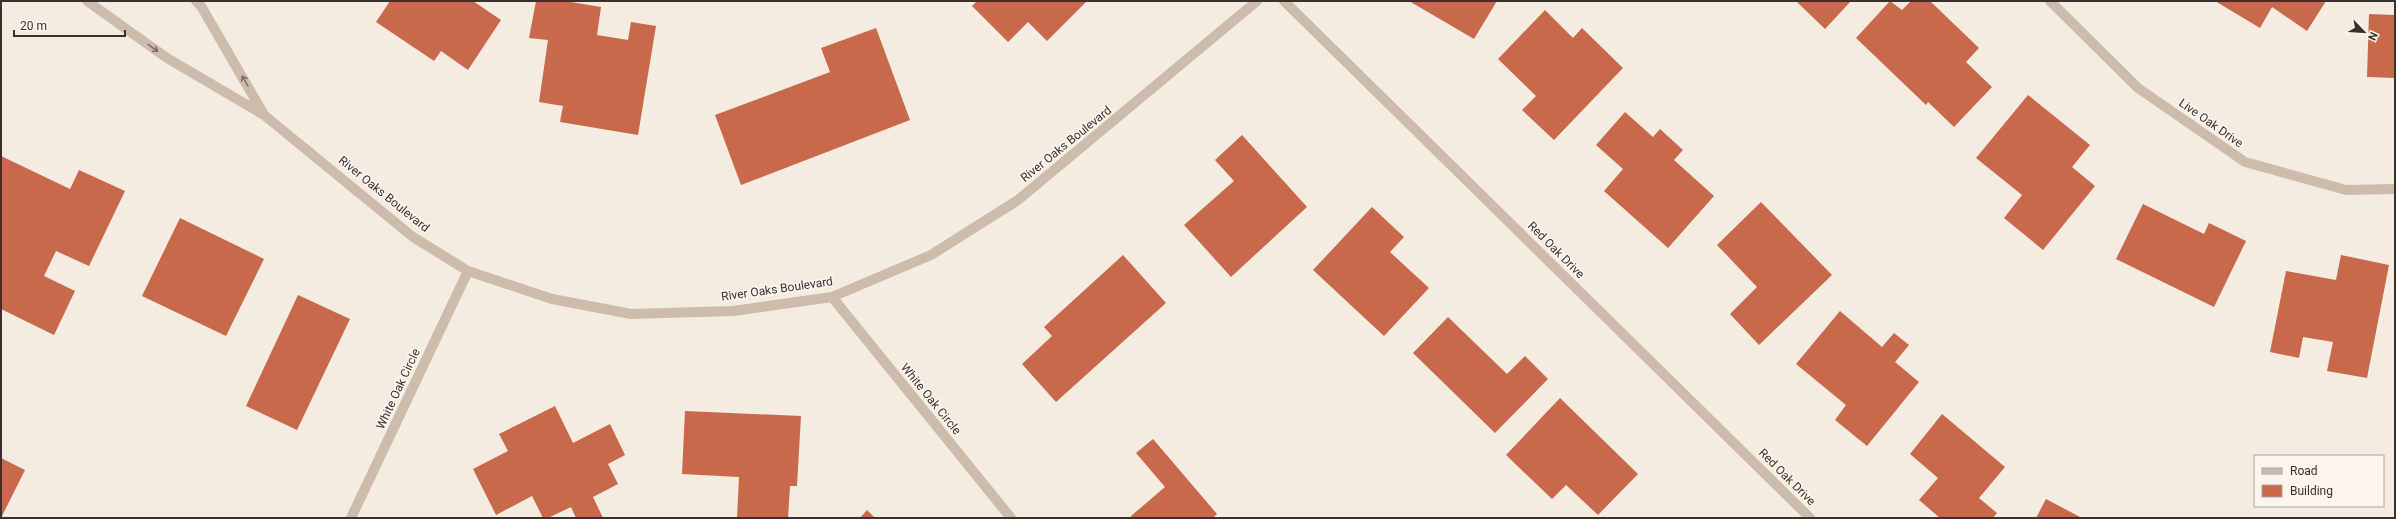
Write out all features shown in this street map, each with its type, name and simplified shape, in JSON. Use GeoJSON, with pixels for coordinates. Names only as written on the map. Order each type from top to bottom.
{"type":"FeatureCollection","features":[{"type":"Feature","properties":{"kind":"street","name":"River Oaks Boulevard"},"geometry":{"type":"LineString","coordinates":[[87,1],[167,58],[264,115],[413,237],[468,271],[552,299],[631,314],[733,311],[832,297],[931,255],[1018,200],[1257,1]]}},
{"type":"Feature","properties":{"kind":"street","name":"River Oaks Boulevard"},"geometry":{"type":"LineString","coordinates":[[196,1],[201,6],[264,115]]}},
{"type":"Feature","properties":{"kind":"street","name":"Red Oak Drive"},"geometry":{"type":"LineString","coordinates":[[1284,1],[1810,518]]}},
{"type":"Feature","properties":{"kind":"street","name":"Live Oak Drive"},"geometry":{"type":"LineString","coordinates":[[2050,1],[2138,88],[2245,162],[2346,190],[2395,189]]}},
{"type":"Feature","properties":{"kind":"street","name":"White Oak Circle"},"geometry":{"type":"LineString","coordinates":[[351,518],[468,271]]}},
{"type":"Feature","properties":{"kind":"street","name":"White Oak Circle"},"geometry":{"type":"LineString","coordinates":[[832,297],[1011,518]]}},
{"type":"Feature","properties":{"kind":"building"},"geometry":{"type":"Polygon","coordinates":[[[390,1],[473,1],[501,20],[468,70],[441,51],[434,61],[376,22],[390,1]]]}},
{"type":"Feature","properties":{"kind":"building"},"geometry":{"type":"Polygon","coordinates":[[[536,1],[565,1],[601,7],[597,35],[628,40],[631,22],[656,26],[638,135],[560,122],[563,106],[539,102],[548,40],[529,38],[536,1]]]}},
{"type":"Feature","properties":{"kind":"building"},"geometry":{"type":"Polygon","coordinates":[[[977,1],[1087,1],[1047,41],[1028,22],[1008,42],[972,6],[977,1]]]}},
{"type":"Feature","properties":{"kind":"building"},"geometry":{"type":"Polygon","coordinates":[[[1409,1],[1497,1],[1474,39],[1409,1]]]}},
{"type":"Feature","properties":{"kind":"building"},"geometry":{"type":"Polygon","coordinates":[[[1796,1],[1851,1],[1825,29],[1796,1]]]}},
{"type":"Feature","properties":{"kind":"building"},"geometry":{"type":"Polygon","coordinates":[[[1890,1],[1902,10],[1911,1],[1930,1],[1979,48],[1966,62],[1992,87],[1954,127],[1928,102],[1926,105],[1856,38],[1890,1]]]}},
{"type":"Feature","properties":{"kind":"building"},"geometry":{"type":"Polygon","coordinates":[[[2215,1],[2326,1],[2307,31],[2272,7],[2260,28],[2215,1]]]}},
{"type":"Feature","properties":{"kind":"building"},"geometry":{"type":"Polygon","coordinates":[[[1545,10],[1573,38],[1582,28],[1623,68],[1554,140],[1522,110],[1536,96],[1498,59],[1545,10]]]}},
{"type":"Feature","properties":{"kind":"building"},"geometry":{"type":"Polygon","coordinates":[[[2369,14],[2395,15],[2395,78],[2367,77],[2369,14]]]}},
{"type":"Feature","properties":{"kind":"building"},"geometry":{"type":"Polygon","coordinates":[[[876,28],[910,120],[741,185],[715,115],[830,72],[821,48],[876,28]]]}},
{"type":"Feature","properties":{"kind":"building"},"geometry":{"type":"Polygon","coordinates":[[[2028,95],[2090,145],[2072,167],[2095,186],[2043,250],[2004,218],[2022,195],[1976,158],[2028,95]]]}},
{"type":"Feature","properties":{"kind":"building"},"geometry":{"type":"Polygon","coordinates":[[[1625,112],[1653,137],[1660,129],[1683,150],[1674,160],[1714,196],[1668,248],[1604,191],[1623,169],[1596,145],[1625,112]]]}},
{"type":"Feature","properties":{"kind":"building"},"geometry":{"type":"Polygon","coordinates":[[[1242,135],[1307,207],[1231,277],[1184,225],[1234,181],[1215,160],[1242,135]]]}},
{"type":"Feature","properties":{"kind":"building"},"geometry":{"type":"Polygon","coordinates":[[[1,156],[70,189],[79,170],[125,191],[89,266],[56,251],[44,276],[75,291],[54,335],[1,309],[1,156]]]}},
{"type":"Feature","properties":{"kind":"building"},"geometry":{"type":"Polygon","coordinates":[[[1761,202],[1832,275],[1759,345],[1730,314],[1757,287],[1717,245],[1761,202]]]}},
{"type":"Feature","properties":{"kind":"building"},"geometry":{"type":"Polygon","coordinates":[[[2143,204],[2204,234],[2209,223],[2246,241],[2214,307],[2116,259],[2143,204]]]}},
{"type":"Feature","properties":{"kind":"building"},"geometry":{"type":"Polygon","coordinates":[[[1372,207],[1404,237],[1390,252],[1429,288],[1384,336],[1313,270],[1372,207]]]}},
{"type":"Feature","properties":{"kind":"building"},"geometry":{"type":"Polygon","coordinates":[[[180,218],[264,259],[226,336],[142,296],[180,218]]]}},
{"type":"Feature","properties":{"kind":"building"},"geometry":{"type":"Polygon","coordinates":[[[1123,255],[1166,303],[1056,402],[1022,364],[1052,336],[1044,327],[1123,255]]]}},
{"type":"Feature","properties":{"kind":"building"},"geometry":{"type":"Polygon","coordinates":[[[2341,255],[2389,265],[2367,378],[2327,371],[2333,342],[2303,337],[2299,358],[2270,352],[2286,271],[2336,280],[2341,255]]]}},
{"type":"Feature","properties":{"kind":"building"},"geometry":{"type":"Polygon","coordinates":[[[298,295],[350,319],[297,430],[246,406],[298,295]]]}},
{"type":"Feature","properties":{"kind":"building"},"geometry":{"type":"Polygon","coordinates":[[[1840,311],[1882,347],[1894,333],[1909,345],[1895,362],[1919,382],[1867,446],[1835,420],[1846,405],[1796,364],[1840,311]]]}},
{"type":"Feature","properties":{"kind":"building"},"geometry":{"type":"Polygon","coordinates":[[[1448,317],[1507,374],[1525,356],[1548,379],[1495,433],[1413,353],[1448,317]]]}},
{"type":"Feature","properties":{"kind":"building"},"geometry":{"type":"Polygon","coordinates":[[[1560,398],[1638,474],[1598,515],[1566,485],[1552,499],[1506,455],[1560,398]]]}},
{"type":"Feature","properties":{"kind":"building"},"geometry":{"type":"Polygon","coordinates":[[[555,406],[573,443],[610,424],[625,455],[608,464],[618,484],[593,497],[603,518],[576,518],[571,507],[548,518],[543,518],[532,496],[496,515],[473,469],[508,451],[499,434],[555,406]]]}},
{"type":"Feature","properties":{"kind":"building"},"geometry":{"type":"Polygon","coordinates":[[[685,411],[801,416],[797,486],[790,486],[788,518],[737,518],[739,477],[682,474],[685,411]]]}},
{"type":"Feature","properties":{"kind":"building"},"geometry":{"type":"Polygon","coordinates":[[[1942,414],[2005,467],[1979,498],[1997,513],[1993,518],[1940,518],[1919,500],[1938,478],[1910,454],[1942,414]]]}},
{"type":"Feature","properties":{"kind":"building"},"geometry":{"type":"Polygon","coordinates":[[[1153,439],[1217,514],[1213,518],[1132,518],[1131,516],[1165,487],[1136,453],[1153,439]]]}},
{"type":"Feature","properties":{"kind":"building"},"geometry":{"type":"Polygon","coordinates":[[[1,458],[25,470],[1,518],[1,458]]]}},
{"type":"Feature","properties":{"kind":"building"},"geometry":{"type":"Polygon","coordinates":[[[2046,499],[2082,518],[2036,518],[2046,499]]]}},
{"type":"Feature","properties":{"kind":"building"},"geometry":{"type":"Polygon","coordinates":[[[867,510],[875,518],[860,518],[867,510]]]}}]}
